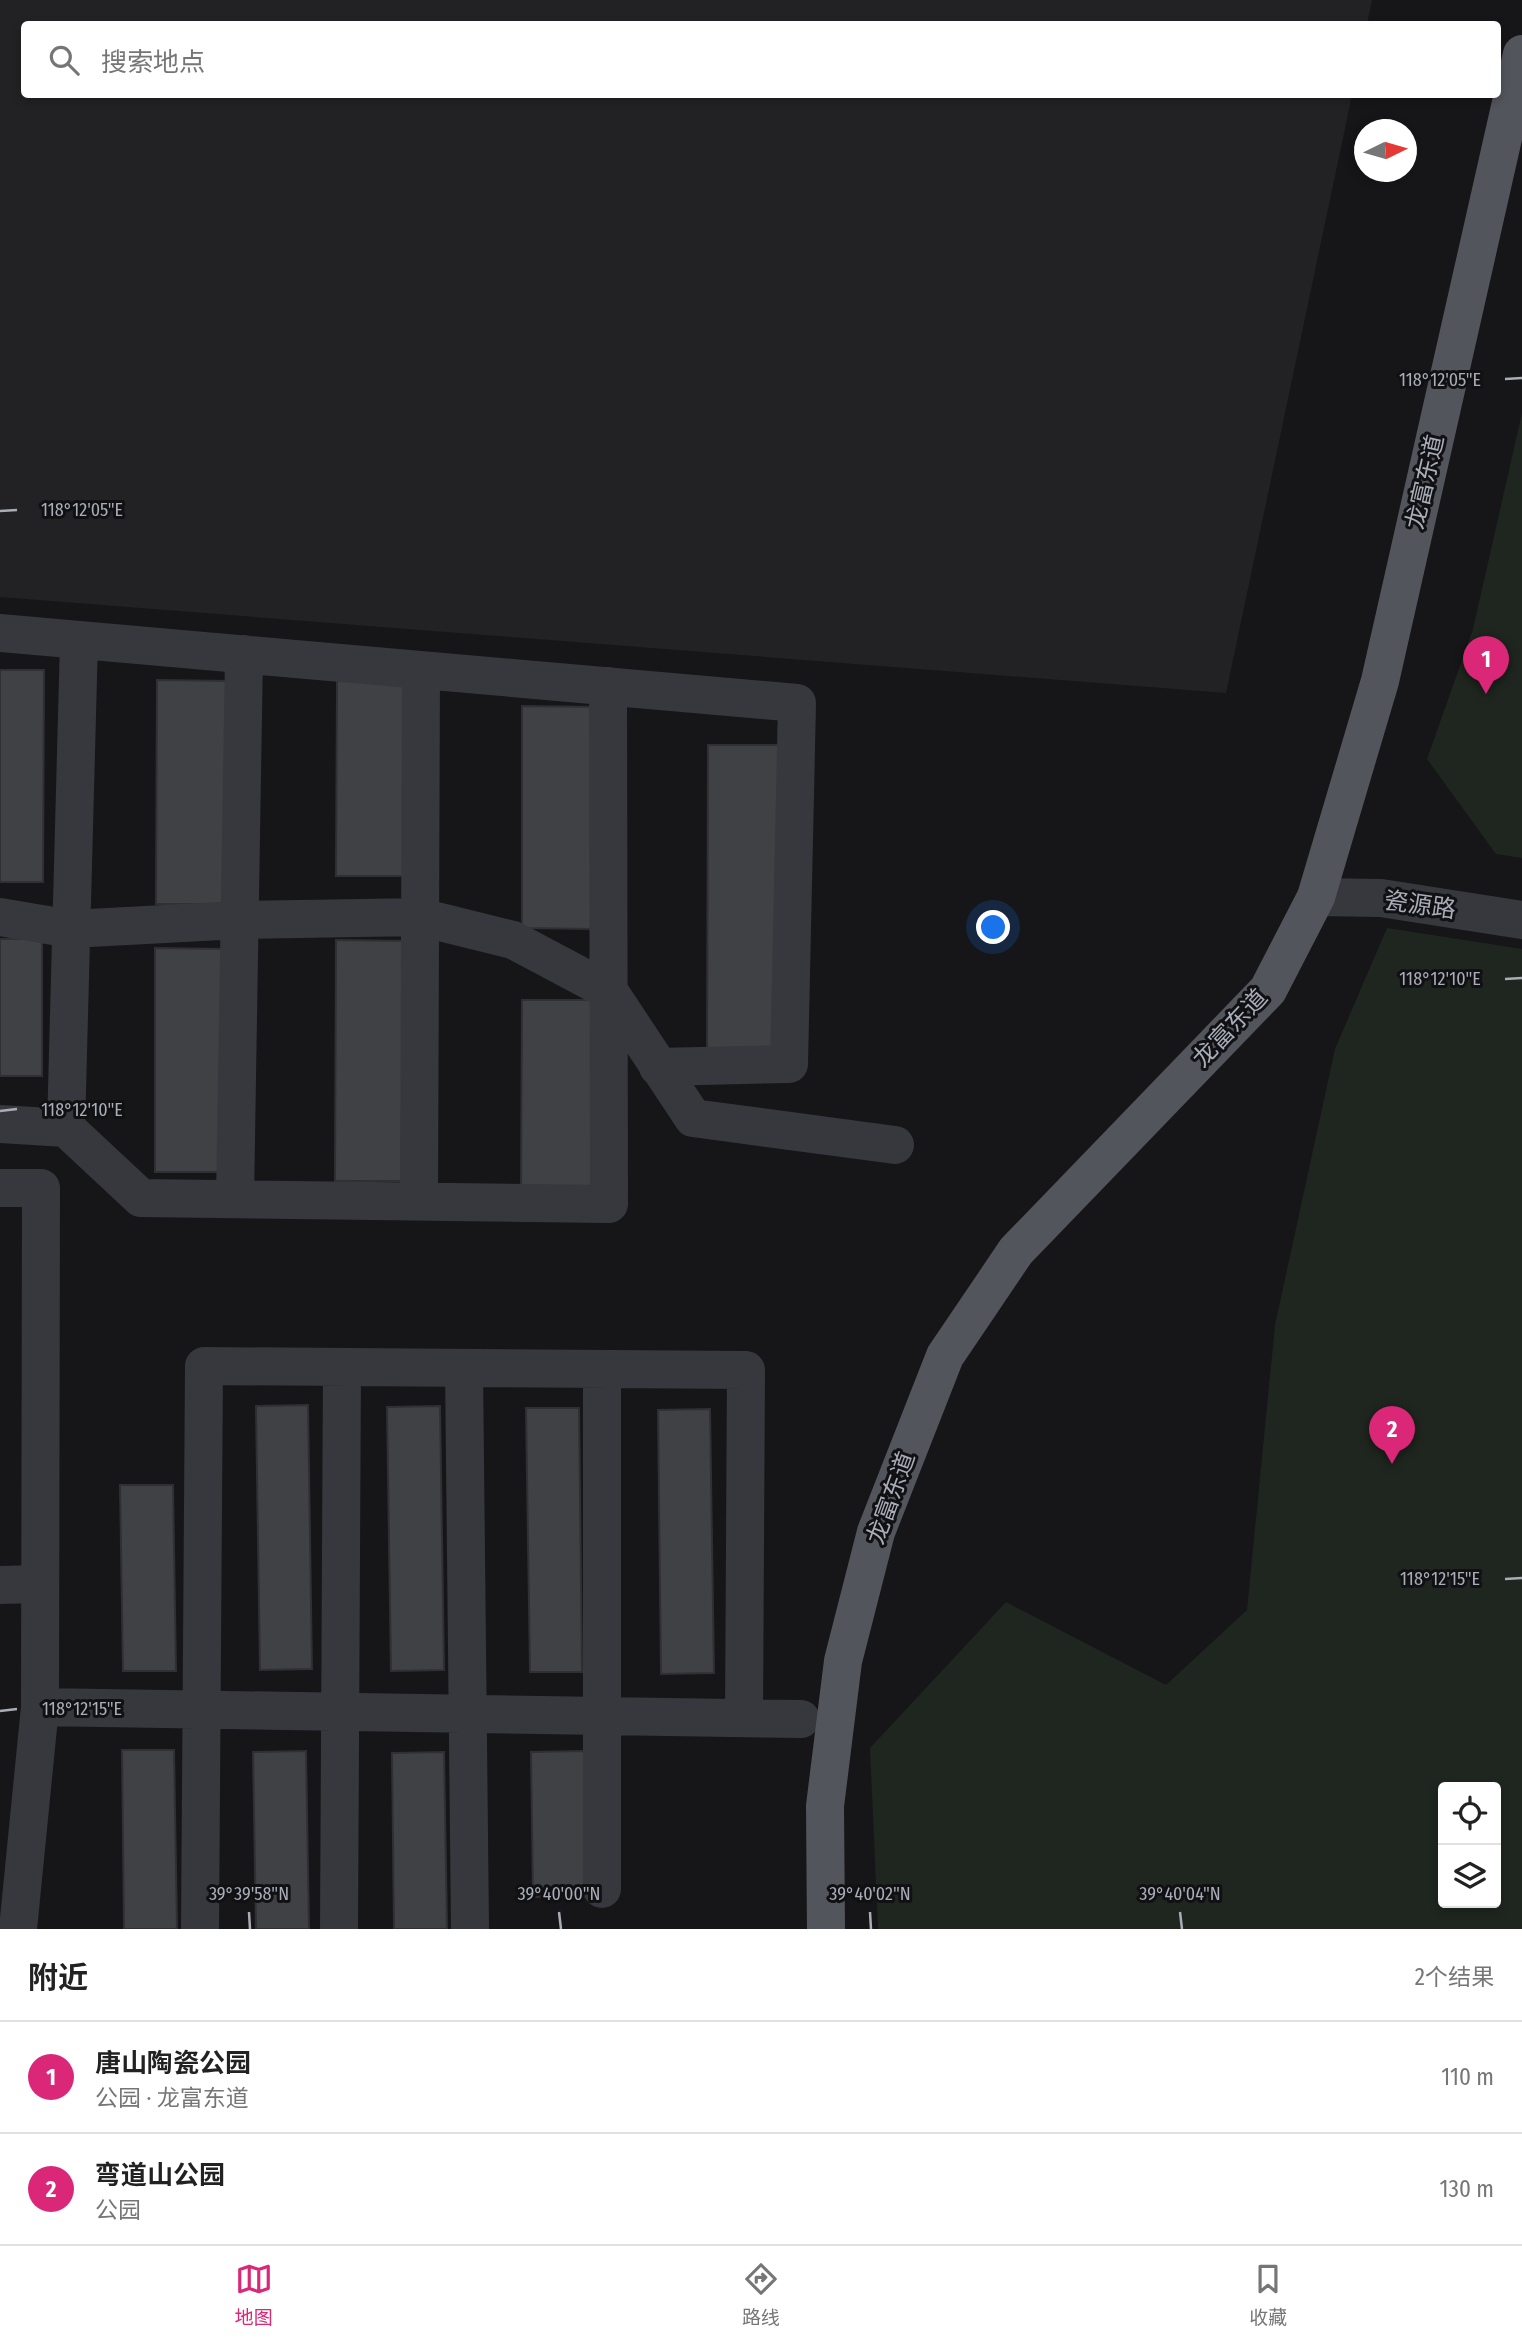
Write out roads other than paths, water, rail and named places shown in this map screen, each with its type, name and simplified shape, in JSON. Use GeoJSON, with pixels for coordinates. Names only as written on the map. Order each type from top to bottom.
{"type":"FeatureCollection","features":[{"type":"Feature","properties":{"kind":"main road","name":"龙富东道"},"geometry":{"type":"LineString","coordinates":[[826,1929],[825,1806],[843,1661],[876,1532],[945,1356],[1016,1251],[1268,990],[1316,897],[1380,681],[1522,54]]}},
{"type":"Feature","properties":{"kind":"street"},"geometry":{"type":"LineString","coordinates":[[0,633],[797,703],[789,1064],[658,1067]]}},
{"type":"Feature","properties":{"kind":"street"},"geometry":{"type":"LineString","coordinates":[[66,1128],[79,640]]}},
{"type":"Feature","properties":{"kind":"street"},"geometry":{"type":"LineString","coordinates":[[234,1199],[244,654]]}},
{"type":"Feature","properties":{"kind":"street"},"geometry":{"type":"LineString","coordinates":[[419,1201],[421,670]]}},
{"type":"Feature","properties":{"kind":"street"},"geometry":{"type":"LineString","coordinates":[[0,1124],[66,1128],[141,1198],[609,1204],[608,686]]}},
{"type":"Feature","properties":{"kind":"street","name":"瓷源路"},"geometry":{"type":"LineString","coordinates":[[1316,897],[1381,898],[1522,920]]}},
{"type":"Feature","properties":{"kind":"street"},"geometry":{"type":"LineString","coordinates":[[0,917],[71,929],[239,920],[420,917],[513,940],[609,991],[693,1118],[895,1145]]}},
{"type":"Feature","properties":{"kind":"street"},"geometry":{"type":"LineString","coordinates":[[0,1188],[41,1188],[40,1707],[18,1929]]}},
{"type":"Feature","properties":{"kind":"street"},"geometry":{"type":"LineString","coordinates":[[200,1929],[204,1366],[746,1370],[744,1718]]}},
{"type":"Feature","properties":{"kind":"street"},"geometry":{"type":"LineString","coordinates":[[339,1929],[342,1367]]}},
{"type":"Feature","properties":{"kind":"street"},"geometry":{"type":"LineString","coordinates":[[464,1368],[470,1929]]}},
{"type":"Feature","properties":{"kind":"street"},"geometry":{"type":"LineString","coordinates":[[602,1369],[602,1889]]}},
{"type":"Feature","properties":{"kind":"street"},"geometry":{"type":"LineString","coordinates":[[0,1585],[40,1584]]}},
{"type":"Feature","properties":{"kind":"street"},"geometry":{"type":"LineString","coordinates":[[40,1707],[801,1719]]}},
{"type":"Feature","properties":{"kind":"place","name":"唐山陶瓷公园"},"geometry":{"type":"Point","coordinates":[1486,694]}},
{"type":"Feature","properties":{"kind":"place","name":"弯道山公园"},"geometry":{"type":"Point","coordinates":[1392,1464]}}]}
